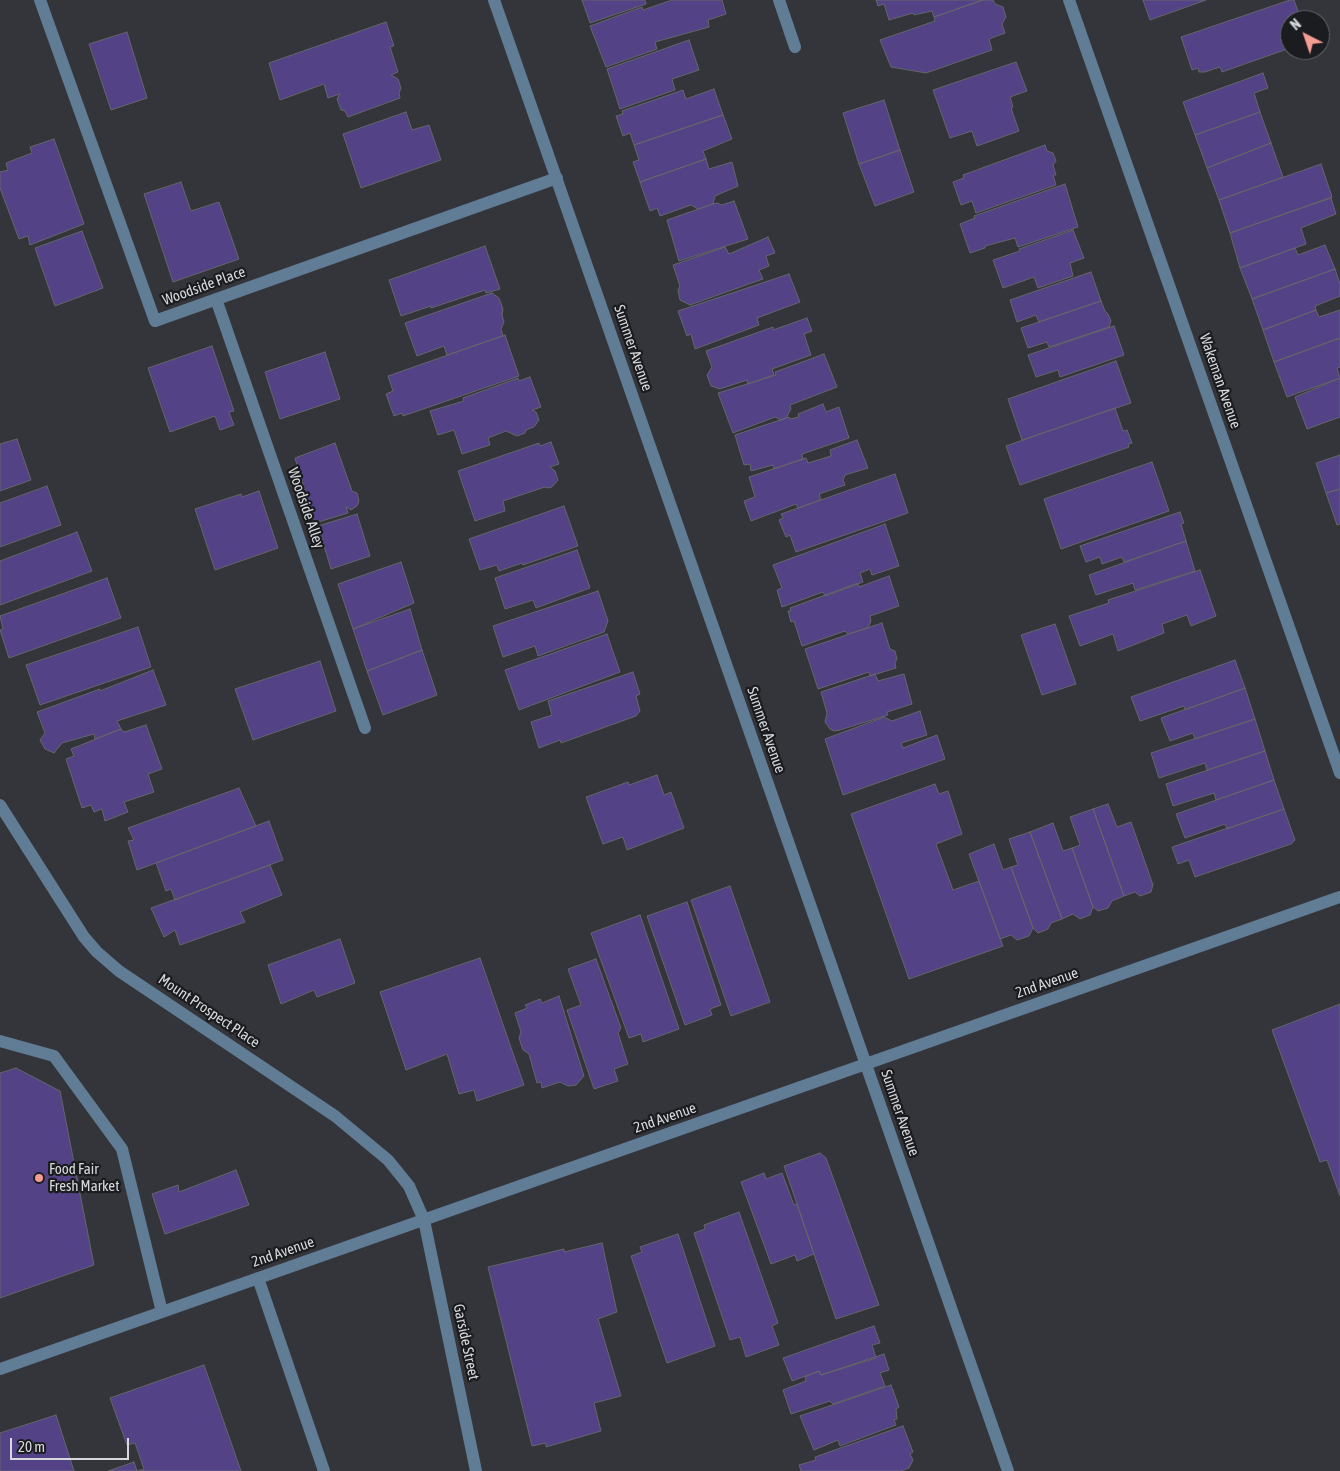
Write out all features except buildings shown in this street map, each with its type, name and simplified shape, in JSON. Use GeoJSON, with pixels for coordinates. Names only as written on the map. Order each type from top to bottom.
{"type":"FeatureCollection","features":[{"type":"Feature","properties":{"kind":"street","name":"Woodside Place"},"geometry":{"type":"LineString","coordinates":[[40,0],[155,321],[557,178]]}},
{"type":"Feature","properties":{"kind":"street","name":"Summer Avenue"},"geometry":{"type":"LineString","coordinates":[[494,0],[1008,1471]]}},
{"type":"Feature","properties":{"kind":"street"},"geometry":{"type":"LineString","coordinates":[[779,0],[795,47]]}},
{"type":"Feature","properties":{"kind":"street","name":"Wakeman Avenue"},"geometry":{"type":"LineString","coordinates":[[1069,0],[1340,773]]}},
{"type":"Feature","properties":{"kind":"street","name":"Woodside Alley"},"geometry":{"type":"LineString","coordinates":[[216,299],[365,728]]}},
{"type":"Feature","properties":{"kind":"street","name":"Mount Prospect Place"},"geometry":{"type":"LineString","coordinates":[[0,805],[84,936],[97,952],[119,971],[335,1116],[364,1138],[388,1160],[409,1186],[424,1220]]}},
{"type":"Feature","properties":{"kind":"street","name":"2nd Avenue"},"geometry":{"type":"LineString","coordinates":[[0,1369],[1340,897]]}},
{"type":"Feature","properties":{"kind":"street"},"geometry":{"type":"LineString","coordinates":[[0,1040],[54,1056],[122,1149],[162,1312]]}},
{"type":"Feature","properties":{"kind":"street","name":"Garside Street"},"geometry":{"type":"LineString","coordinates":[[424,1220],[476,1471]]}},
{"type":"Feature","properties":{"kind":"street"},"geometry":{"type":"LineString","coordinates":[[258,1278],[324,1471]]}},
{"type":"Feature","properties":{"kind":"place","name":"Food Fair Fresh Market"},"geometry":{"type":"Point","coordinates":[39,1178]}}]}
